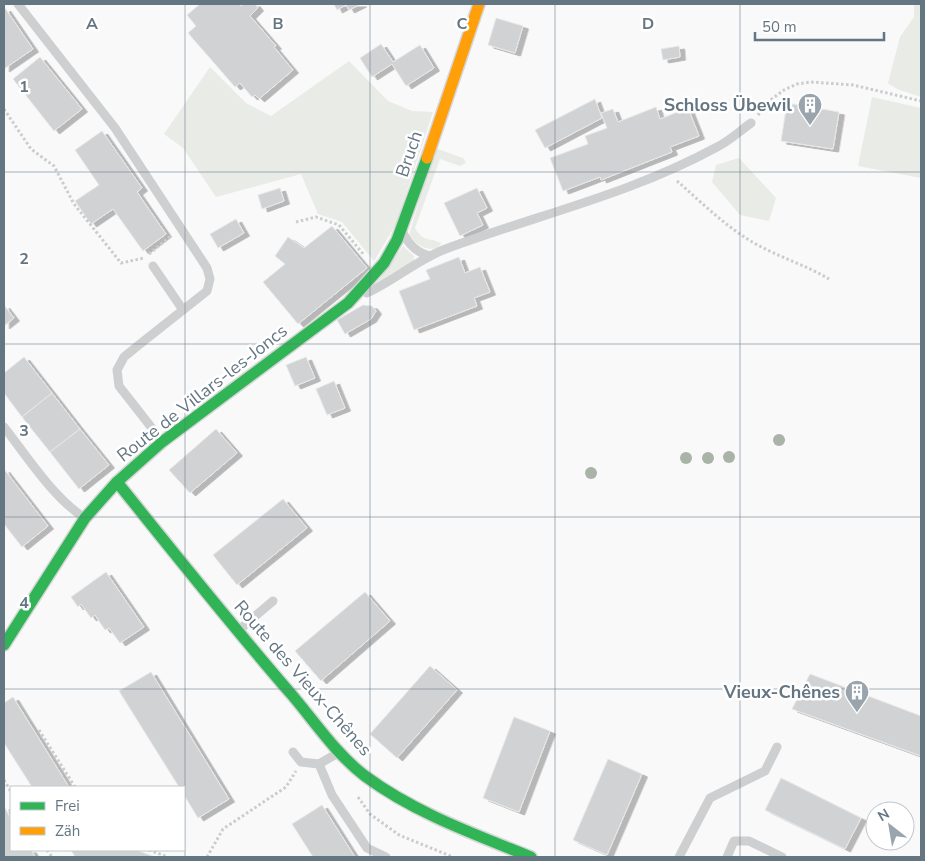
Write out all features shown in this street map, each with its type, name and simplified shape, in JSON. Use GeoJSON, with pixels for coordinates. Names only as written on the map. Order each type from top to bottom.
{"type":"FeatureCollection","features":[{"type":"Feature","properties":{"kind":"street","name":"Bruch"},"geometry":{"type":"LineString","coordinates":[[348,302],[377,271],[390,253],[401,229],[479,4]]}},
{"type":"Feature","properties":{"kind":"street","name":"Route de Villars-les-Joncs"},"geometry":{"type":"LineString","coordinates":[[4,644],[85,518],[117,482],[162,442],[348,302]]}},
{"type":"Feature","properties":{"kind":"street","name":"Route des Vieux-Chênes"},"geometry":{"type":"LineString","coordinates":[[117,482],[238,631],[340,751],[362,774],[390,794],[448,824],[531,857]]}},
{"type":"Feature","properties":{"kind":"lane"},"geometry":{"type":"LineString","coordinates":[[18,4],[115,128],[207,268],[210,279],[207,291],[124,357],[117,370],[119,386],[162,442]]}},
{"type":"Feature","properties":{"kind":"lane"},"geometry":{"type":"LineString","coordinates":[[348,302],[380,287],[430,256],[504,229],[592,201],[667,172],[719,146],[751,123]]}},
{"type":"Feature","properties":{"kind":"lane"},"geometry":{"type":"LineString","coordinates":[[401,229],[413,248],[422,254],[430,256]]}},
{"type":"Feature","properties":{"kind":"lane"},"geometry":{"type":"LineString","coordinates":[[153,266],[183,310]]}},
{"type":"Feature","properties":{"kind":"lane"},"geometry":{"type":"LineString","coordinates":[[4,427],[60,497],[73,511],[85,518]]}},
{"type":"Feature","properties":{"kind":"lane"},"geometry":{"type":"LineString","coordinates":[[238,631],[273,601]]}},
{"type":"Feature","properties":{"kind":"lane"},"geometry":{"type":"LineString","coordinates":[[679,857],[710,798],[765,771],[777,747]]}},
{"type":"Feature","properties":{"kind":"lane"},"geometry":{"type":"LineString","coordinates":[[293,752],[301,762],[319,764],[340,751]]}},
{"type":"Feature","properties":{"kind":"lane"},"geometry":{"type":"LineString","coordinates":[[319,764],[332,795],[367,848],[386,857]]}},
{"type":"Feature","properties":{"kind":"lane"},"geometry":{"type":"LineString","coordinates":[[727,857],[734,841],[749,841],[782,857]]}},
{"type":"Feature","properties":{"kind":"path"},"geometry":{"type":"LineString","coordinates":[[751,123],[769,102],[784,90],[798,84],[811,82],[853,85],[921,101]]}},
{"type":"Feature","properties":{"kind":"path"},"geometry":{"type":"LineString","coordinates":[[4,109],[31,149],[54,166],[74,204],[121,263],[142,259],[182,229]]}},
{"type":"Feature","properties":{"kind":"path"},"geometry":{"type":"LineString","coordinates":[[667,172],[747,239],[829,279]]}},
{"type":"Feature","properties":{"kind":"path"},"geometry":{"type":"LineString","coordinates":[[296,222],[316,217],[339,225],[377,271]]}},
{"type":"Feature","properties":{"kind":"path"},"geometry":{"type":"LineString","coordinates":[[39,730],[74,786]]}},
{"type":"Feature","properties":{"kind":"path"},"geometry":{"type":"LineString","coordinates":[[207,857],[223,829],[286,787],[301,762]]}},
{"type":"Feature","properties":{"kind":"path"},"geometry":{"type":"LineString","coordinates":[[353,790],[370,814],[399,835],[453,857]]}},
{"type":"Feature","properties":{"kind":"path"},"geometry":{"type":"LineString","coordinates":[[151,851],[168,857]]}},
{"type":"Feature","properties":{"kind":"shaded area"},"geometry":{"type":"Polygon","coordinates":[[[914,4],[921,4],[921,97],[897,89],[888,83],[900,37],[914,17],[914,4]]]}},
{"type":"Feature","properties":{"kind":"shaded area"},"geometry":{"type":"Polygon","coordinates":[[[349,61],[388,101],[412,111],[433,112],[396,224],[374,261],[342,222],[318,214],[301,174],[216,197],[183,148],[164,134],[210,67],[246,103],[271,116],[349,61]]]}},
{"type":"Feature","properties":{"kind":"shaded area"},"geometry":{"type":"Polygon","coordinates":[[[872,97],[921,108],[921,178],[858,166],[872,97]]]}},
{"type":"Feature","properties":{"kind":"shaded area"},"geometry":{"type":"Polygon","coordinates":[[[435,148],[463,158],[466,163],[460,166],[440,159],[415,228],[423,237],[441,243],[438,248],[429,249],[415,242],[409,235],[435,148]]]}},
{"type":"Feature","properties":{"kind":"shaded area"},"geometry":{"type":"Polygon","coordinates":[[[739,158],[776,198],[769,221],[740,215],[712,182],[716,165],[739,158]]]}},
{"type":"Feature","properties":{"kind":"shaded area"},"geometry":{"type":"Polygon","coordinates":[[[403,246],[414,256],[414,259],[411,263],[375,285],[403,246]]]}},
{"type":"Feature","properties":{"kind":"building"},"geometry":{"type":"Polygon","coordinates":[[[200,4],[239,4],[241,6],[244,4],[255,4],[258,8],[250,16],[276,46],[274,47],[293,70],[259,99],[255,95],[252,97],[240,83],[235,87],[188,33],[196,26],[187,15],[200,4]]]}},
{"type":"Feature","properties":{"kind":"building"},"geometry":{"type":"Polygon","coordinates":[[[334,4],[361,4],[349,10],[346,5],[337,10],[334,4]]]}},
{"type":"Feature","properties":{"kind":"building"},"geometry":{"type":"Polygon","coordinates":[[[4,9],[33,49],[4,69],[4,9]]]}},
{"type":"Feature","properties":{"kind":"building"},"geometry":{"type":"Polygon","coordinates":[[[496,18],[523,26],[515,53],[488,45],[496,18]]]}},
{"type":"Feature","properties":{"kind":"building"},"geometry":{"type":"Polygon","coordinates":[[[381,44],[393,62],[420,45],[434,68],[406,86],[392,64],[372,77],[360,58],[381,44]]]}},
{"type":"Feature","properties":{"kind":"building"},"geometry":{"type":"Polygon","coordinates":[[[679,46],[680,57],[663,60],[661,49],[679,46]]]}},
{"type":"Feature","properties":{"kind":"building"},"geometry":{"type":"Polygon","coordinates":[[[40,57],[82,109],[54,131],[13,79],[40,57]]]}},
{"type":"Feature","properties":{"kind":"building"},"geometry":{"type":"Polygon","coordinates":[[[595,99],[602,118],[545,148],[535,130],[595,99]]]}},
{"type":"Feature","properties":{"kind":"building","name":"Schloss Übewil"},"geometry":{"type":"Polygon","coordinates":[[[787,103],[839,112],[833,149],[781,141],[787,103]]]}},
{"type":"Feature","properties":{"kind":"building"},"geometry":{"type":"Polygon","coordinates":[[[656,107],[660,119],[688,108],[699,136],[670,147],[672,152],[601,180],[600,177],[563,191],[550,158],[588,144],[585,136],[607,128],[601,113],[613,109],[618,122],[656,107]]]}},
{"type":"Feature","properties":{"kind":"building"},"geometry":{"type":"Polygon","coordinates":[[[102,131],[142,188],[137,192],[166,234],[143,251],[113,209],[91,224],[75,201],[99,185],[75,150],[102,131]]]}},
{"type":"Feature","properties":{"kind":"building"},"geometry":{"type":"Polygon","coordinates":[[[280,188],[284,201],[262,209],[258,195],[280,188]]]}},
{"type":"Feature","properties":{"kind":"building"},"geometry":{"type":"Polygon","coordinates":[[[477,188],[487,208],[477,213],[483,225],[460,236],[444,203],[477,188]]]}},
{"type":"Feature","properties":{"kind":"building"},"geometry":{"type":"Polygon","coordinates":[[[236,219],[244,233],[218,248],[210,234],[236,219]]]}},
{"type":"Feature","properties":{"kind":"building"},"geometry":{"type":"Polygon","coordinates":[[[332,226],[367,268],[298,324],[263,282],[285,264],[275,256],[288,237],[304,248],[332,226]]]}},
{"type":"Feature","properties":{"kind":"building"},"geometry":{"type":"Polygon","coordinates":[[[459,257],[465,273],[480,267],[490,292],[474,298],[477,306],[414,330],[399,291],[430,279],[426,270],[459,257]]]}},
{"type":"Feature","properties":{"kind":"building"},"geometry":{"type":"Polygon","coordinates":[[[4,305],[14,318],[4,326],[4,305]]]}},
{"type":"Feature","properties":{"kind":"building"},"geometry":{"type":"Polygon","coordinates":[[[363,305],[372,306],[376,311],[371,319],[345,334],[337,320],[363,305]]]}},
{"type":"Feature","properties":{"kind":"building"},"geometry":{"type":"Polygon","coordinates":[[[24,357],[52,393],[22,417],[4,393],[4,373],[24,357]]]}},
{"type":"Feature","properties":{"kind":"building"},"geometry":{"type":"Polygon","coordinates":[[[306,357],[315,378],[295,386],[286,365],[306,357]]]}},
{"type":"Feature","properties":{"kind":"building"},"geometry":{"type":"Polygon","coordinates":[[[334,381],[345,408],[327,415],[316,389],[334,381]]]}},
{"type":"Feature","properties":{"kind":"building"},"geometry":{"type":"Polygon","coordinates":[[[52,393],[80,429],[50,452],[22,417],[52,393]]]}},
{"type":"Feature","properties":{"kind":"building"},"geometry":{"type":"Polygon","coordinates":[[[80,429],[109,465],[79,489],[50,452],[80,429]]]}},
{"type":"Feature","properties":{"kind":"building"},"geometry":{"type":"Polygon","coordinates":[[[216,429],[237,453],[190,493],[169,470],[216,429]]]}},
{"type":"Feature","properties":{"kind":"building"},"geometry":{"type":"Polygon","coordinates":[[[4,469],[48,526],[22,547],[4,524],[4,469]]]}},
{"type":"Feature","properties":{"kind":"building"},"geometry":{"type":"Polygon","coordinates":[[[283,499],[307,528],[237,585],[213,555],[283,499]]]}},
{"type":"Feature","properties":{"kind":"building"},"geometry":{"type":"Polygon","coordinates":[[[106,572],[144,627],[120,643],[109,628],[105,630],[95,615],[91,618],[81,604],[78,607],[71,597],[106,572]]]}},
{"type":"Feature","properties":{"kind":"building"},"geometry":{"type":"Polygon","coordinates":[[[365,592],[390,621],[321,681],[295,651],[365,592]]]}},
{"type":"Feature","properties":{"kind":"building"},"geometry":{"type":"Polygon","coordinates":[[[430,666],[457,690],[397,758],[370,734],[430,666]]]}},
{"type":"Feature","properties":{"kind":"building"},"geometry":{"type":"Polygon","coordinates":[[[151,672],[229,799],[198,818],[185,797],[185,786],[178,786],[119,691],[151,672]]]}},
{"type":"Feature","properties":{"kind":"building","name":"Vieux-Chênes"},"geometry":{"type":"Polygon","coordinates":[[[810,674],[921,716],[921,756],[792,709],[810,674]]]}},
{"type":"Feature","properties":{"kind":"building"},"geometry":{"type":"Polygon","coordinates":[[[13,697],[68,786],[31,786],[4,743],[4,703],[13,697]]]}},
{"type":"Feature","properties":{"kind":"building"},"geometry":{"type":"Polygon","coordinates":[[[514,717],[550,731],[519,812],[483,798],[514,717]]]}},
{"type":"Feature","properties":{"kind":"building"},"geometry":{"type":"Polygon","coordinates":[[[608,759],[642,774],[607,855],[573,840],[608,759]]]}},
{"type":"Feature","properties":{"kind":"building"},"geometry":{"type":"Polygon","coordinates":[[[781,778],[861,818],[845,849],[765,810],[781,778]]]}},
{"type":"Feature","properties":{"kind":"building"},"geometry":{"type":"Polygon","coordinates":[[[322,805],[355,857],[313,857],[292,824],[322,805]]]}},
{"type":"Feature","properties":{"kind":"building"},"geometry":{"type":"Polygon","coordinates":[[[4,806],[10,817],[10,851],[32,851],[35,857],[4,857],[4,806]]]}},
{"type":"Feature","properties":{"kind":"building"},"geometry":{"type":"Polygon","coordinates":[[[72,851],[139,851],[155,857],[75,857],[72,851]]]}},
{"type":"Feature","properties":{"kind":"traffic: fast"},"geometry":{"type":"LineString","coordinates":[[4,645],[85,518],[117,482],[162,442],[348,303],[384,263],[397,240],[427,158]]}},
{"type":"Feature","properties":{"kind":"traffic: fast"},"geometry":{"type":"LineString","coordinates":[[117,482],[326,737],[354,767],[384,789],[424,812],[531,857]]}},
{"type":"Feature","properties":{"kind":"traffic: slow"},"geometry":{"type":"LineString","coordinates":[[427,158],[479,4]]}},
{"type":"Feature","properties":{"kind":"place","name":"Schloss Übewil"},"geometry":{"type":"Point","coordinates":[810,126]}},
{"type":"Feature","properties":{"kind":"place","name":"Vieux-Chênes"},"geometry":{"type":"Point","coordinates":[857,713]}}]}
